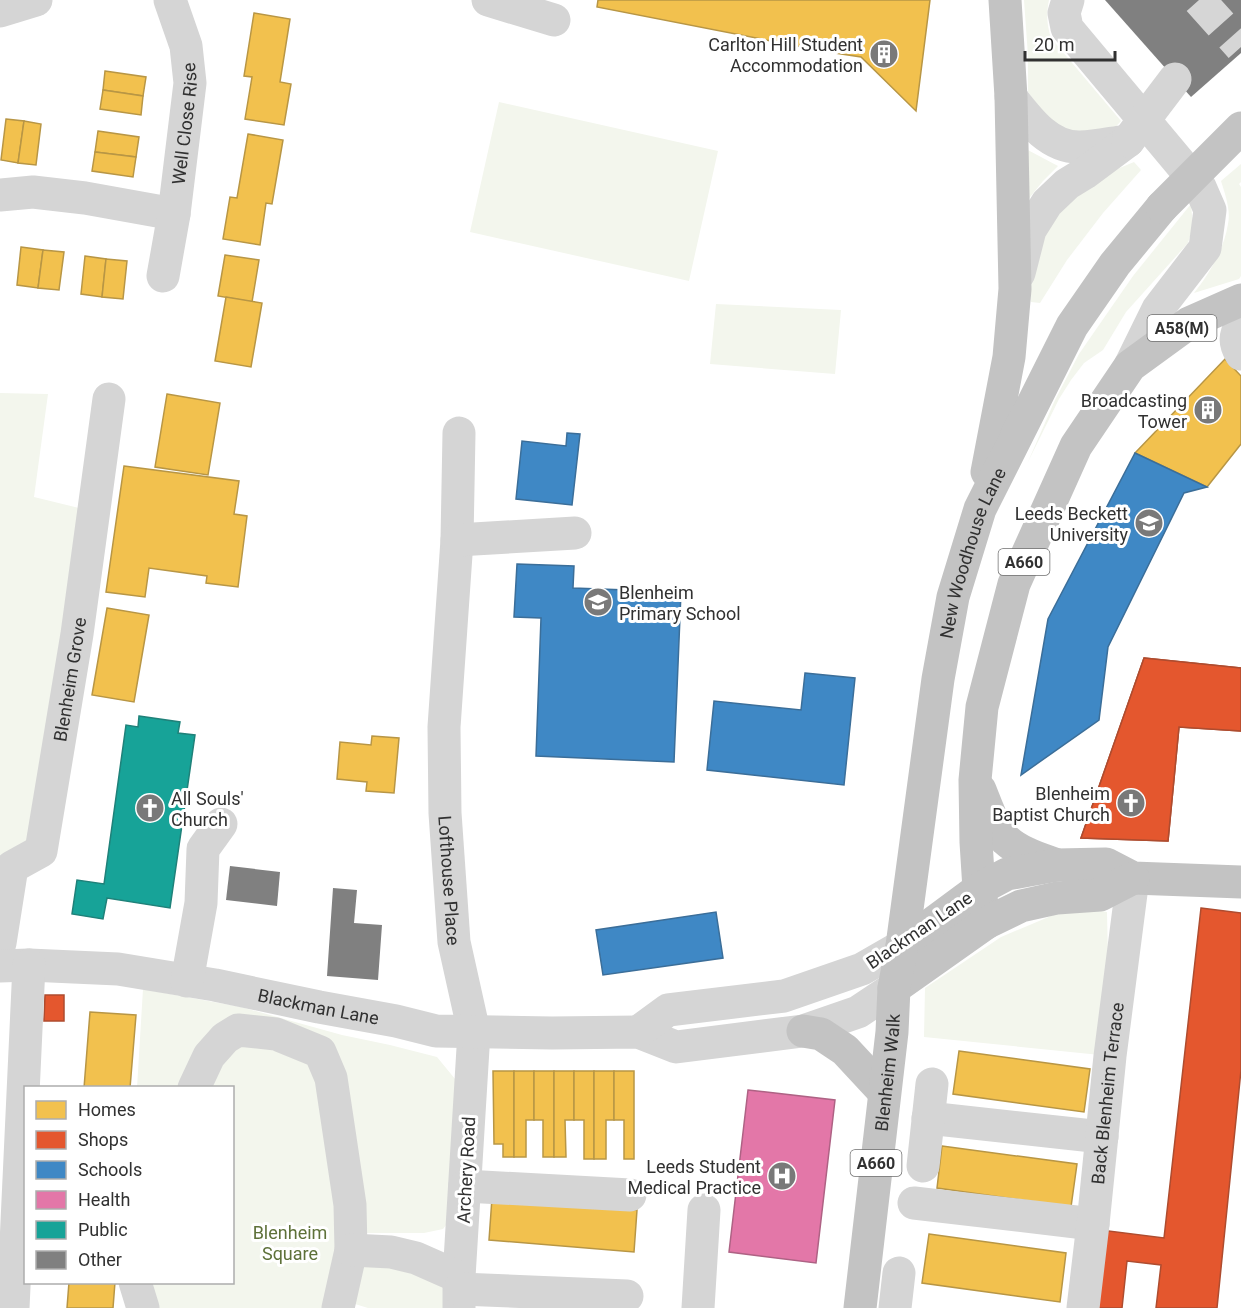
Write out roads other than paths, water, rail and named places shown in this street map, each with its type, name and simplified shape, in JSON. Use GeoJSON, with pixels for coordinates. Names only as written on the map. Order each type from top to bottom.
{"type":"FeatureCollection","features":[{"type":"Feature","properties":{"kind":"highway"},"geometry":{"type":"LineString","coordinates":[[980,509],[1009,357],[1015,288],[1011,98],[1005,0]]}},
{"type":"Feature","properties":{"kind":"highway","name":"New Woodhouse Lane"},"geometry":{"type":"LineString","coordinates":[[902,946],[938,679],[952,597],[980,509],[1072,326],[1115,264],[1162,207],[1241,128]]}},
{"type":"Feature","properties":{"kind":"highway","name":"A58(M)"},"geometry":{"type":"LineString","coordinates":[[1130,366],[1189,323],[1241,300]]}},
{"type":"Feature","properties":{"kind":"highway","name":"A660"},"geometry":{"type":"LineString","coordinates":[[986,923],[979,889],[976,842],[975,780],[982,707],[1014,584],[1076,446],[1130,366]]}},
{"type":"Feature","properties":{"kind":"highway"},"geometry":{"type":"LineString","coordinates":[[975,780],[994,824],[1007,840],[1024,852],[1057,866]]}},
{"type":"Feature","properties":{"kind":"highway","name":"Blackman Lane"},"geometry":{"type":"LineString","coordinates":[[902,946],[979,889],[1007,874],[1057,866],[1106,864],[1133,878],[1241,882]]}},
{"type":"Feature","properties":{"kind":"highway","name":"Blackman Lane"},"geometry":{"type":"LineString","coordinates":[[893,1003],[986,923],[1021,906],[1057,898],[1100,895],[1133,878]]}},
{"type":"Feature","properties":{"kind":"highway"},"geometry":{"type":"LineString","coordinates":[[893,1003],[920,989],[993,936],[1021,906]]}},
{"type":"Feature","properties":{"kind":"highway","name":"Blenheim Walk"},"geometry":{"type":"LineString","coordinates":[[860,1308],[892,1032],[893,1003],[902,946]]}},
{"type":"Feature","properties":{"kind":"highway"},"geometry":{"type":"LineString","coordinates":[[803,1031],[821,1034],[845,1050],[884,1092]]}},
{"type":"Feature","properties":{"kind":"street"},"geometry":{"type":"LineString","coordinates":[[0,11],[36,0]]}},
{"type":"Feature","properties":{"kind":"street","name":"Well Close Rise"},"geometry":{"type":"LineString","coordinates":[[163,276],[174,214],[190,83],[186,46],[170,0]]}},
{"type":"Feature","properties":{"kind":"street"},"geometry":{"type":"LineString","coordinates":[[1068,0],[1064,13],[1067,28],[1200,187],[1210,210],[1205,248],[1158,309],[1130,366]]}},
{"type":"Feature","properties":{"kind":"street"},"geometry":{"type":"LineString","coordinates":[[503,2],[554,20]]}},
{"type":"Feature","properties":{"kind":"street"},"geometry":{"type":"LineString","coordinates":[[1015,288],[1030,230],[1047,203],[1067,184],[1128,141],[1174,79]]}},
{"type":"Feature","properties":{"kind":"street"},"geometry":{"type":"LineString","coordinates":[[1011,98],[1032,124],[1056,142],[1078,147],[1128,141]]}},
{"type":"Feature","properties":{"kind":"street"},"geometry":{"type":"LineString","coordinates":[[0,195],[33,192],[85,198],[174,214]]}},
{"type":"Feature","properties":{"kind":"street"},"geometry":{"type":"LineString","coordinates":[[1241,324],[1237,332],[1236,345],[1241,354]]}},
{"type":"Feature","properties":{"kind":"street","name":"Blenheim Grove"},"geometry":{"type":"LineString","coordinates":[[0,943],[12,867],[41,850],[77,634],[109,399]]}},
{"type":"Feature","properties":{"kind":"street","name":"Lofthouse Place"},"geometry":{"type":"LineString","coordinates":[[459,433],[457,540],[444,727],[445,813],[454,942],[474,1032]]}},
{"type":"Feature","properties":{"kind":"street"},"geometry":{"type":"LineString","coordinates":[[457,540],[575,533]]}},
{"type":"Feature","properties":{"kind":"street"},"geometry":{"type":"LineString","coordinates":[[187,981],[201,903],[202,849],[221,824]]}},
{"type":"Feature","properties":{"kind":"street","name":"Back Blenheim Terrace"},"geometry":{"type":"LineString","coordinates":[[1083,1308],[1110,1056],[1133,878]]}},
{"type":"Feature","properties":{"kind":"street","name":"Blackman Lane"},"geometry":{"type":"LineString","coordinates":[[638,1032],[668,1010],[784,996],[862,969],[902,946]]}},
{"type":"Feature","properties":{"kind":"street"},"geometry":{"type":"LineString","coordinates":[[13,1308],[15,966]]}},
{"type":"Feature","properties":{"kind":"street","name":"Blackman Lane"},"geometry":{"type":"LineString","coordinates":[[15,966],[118,969],[396,1021],[436,1031],[638,1032],[676,1047],[803,1031],[858,1012],[893,1003]]}},
{"type":"Feature","properties":{"kind":"street"},"geometry":{"type":"LineString","coordinates":[[195,1086],[209,1056],[225,1038],[238,1030],[276,1034],[320,1052],[332,1078],[350,1205],[351,1250],[338,1308]]}},
{"type":"Feature","properties":{"kind":"street","name":"Archery Road"},"geometry":{"type":"LineString","coordinates":[[459,1291],[474,1032]]}},
{"type":"Feature","properties":{"kind":"street"},"geometry":{"type":"LineString","coordinates":[[923,1166],[932,1084]]}},
{"type":"Feature","properties":{"kind":"street"},"geometry":{"type":"LineString","coordinates":[[928,1118],[1102,1137]]}},
{"type":"Feature","properties":{"kind":"street"},"geometry":{"type":"LineString","coordinates":[[465,1186],[630,1195]]}},
{"type":"Feature","properties":{"kind":"street"},"geometry":{"type":"LineString","coordinates":[[914,1203],[1093,1224]]}},
{"type":"Feature","properties":{"kind":"street"},"geometry":{"type":"LineString","coordinates":[[698,1308],[704,1210]]}},
{"type":"Feature","properties":{"kind":"street"},"geometry":{"type":"LineString","coordinates":[[351,1250],[392,1252],[416,1258],[459,1291],[627,1296]]}},
{"type":"Feature","properties":{"kind":"street"},"geometry":{"type":"LineString","coordinates":[[895,1308],[899,1274]]}},
{"type":"Feature","properties":{"kind":"street"},"geometry":{"type":"LineString","coordinates":[[136,1284],[143,1308]]}},
{"type":"Feature","properties":{"kind":"tunnel"},"geometry":{"type":"LineString","coordinates":[[1199,0],[1241,47]]}},
{"type":"Feature","properties":{"kind":"place","name":"Carlton Hill Student Accommodation"},"geometry":{"type":"Point","coordinates":[884,54]}},
{"type":"Feature","properties":{"kind":"place","name":"Broadcasting Tower"},"geometry":{"type":"Point","coordinates":[1208,410]}},
{"type":"Feature","properties":{"kind":"place","name":"Leeds Beckett University"},"geometry":{"type":"Point","coordinates":[1149,523]}},
{"type":"Feature","properties":{"kind":"place","name":"Blenheim Primary School"},"geometry":{"type":"Point","coordinates":[598,602]}},
{"type":"Feature","properties":{"kind":"place","name":"Blenheim Baptist Church"},"geometry":{"type":"Point","coordinates":[1131,803]}},
{"type":"Feature","properties":{"kind":"place","name":"All Souls' Church"},"geometry":{"type":"Point","coordinates":[150,808]}},
{"type":"Feature","properties":{"kind":"place","name":"Leeds Student Medical Practice"},"geometry":{"type":"Point","coordinates":[782,1176]}},
{"type":"Feature","properties":{"kind":"park label","name":"Blenheim Square"},"geometry":{"type":"Point","coordinates":[290,1242]}}]}
